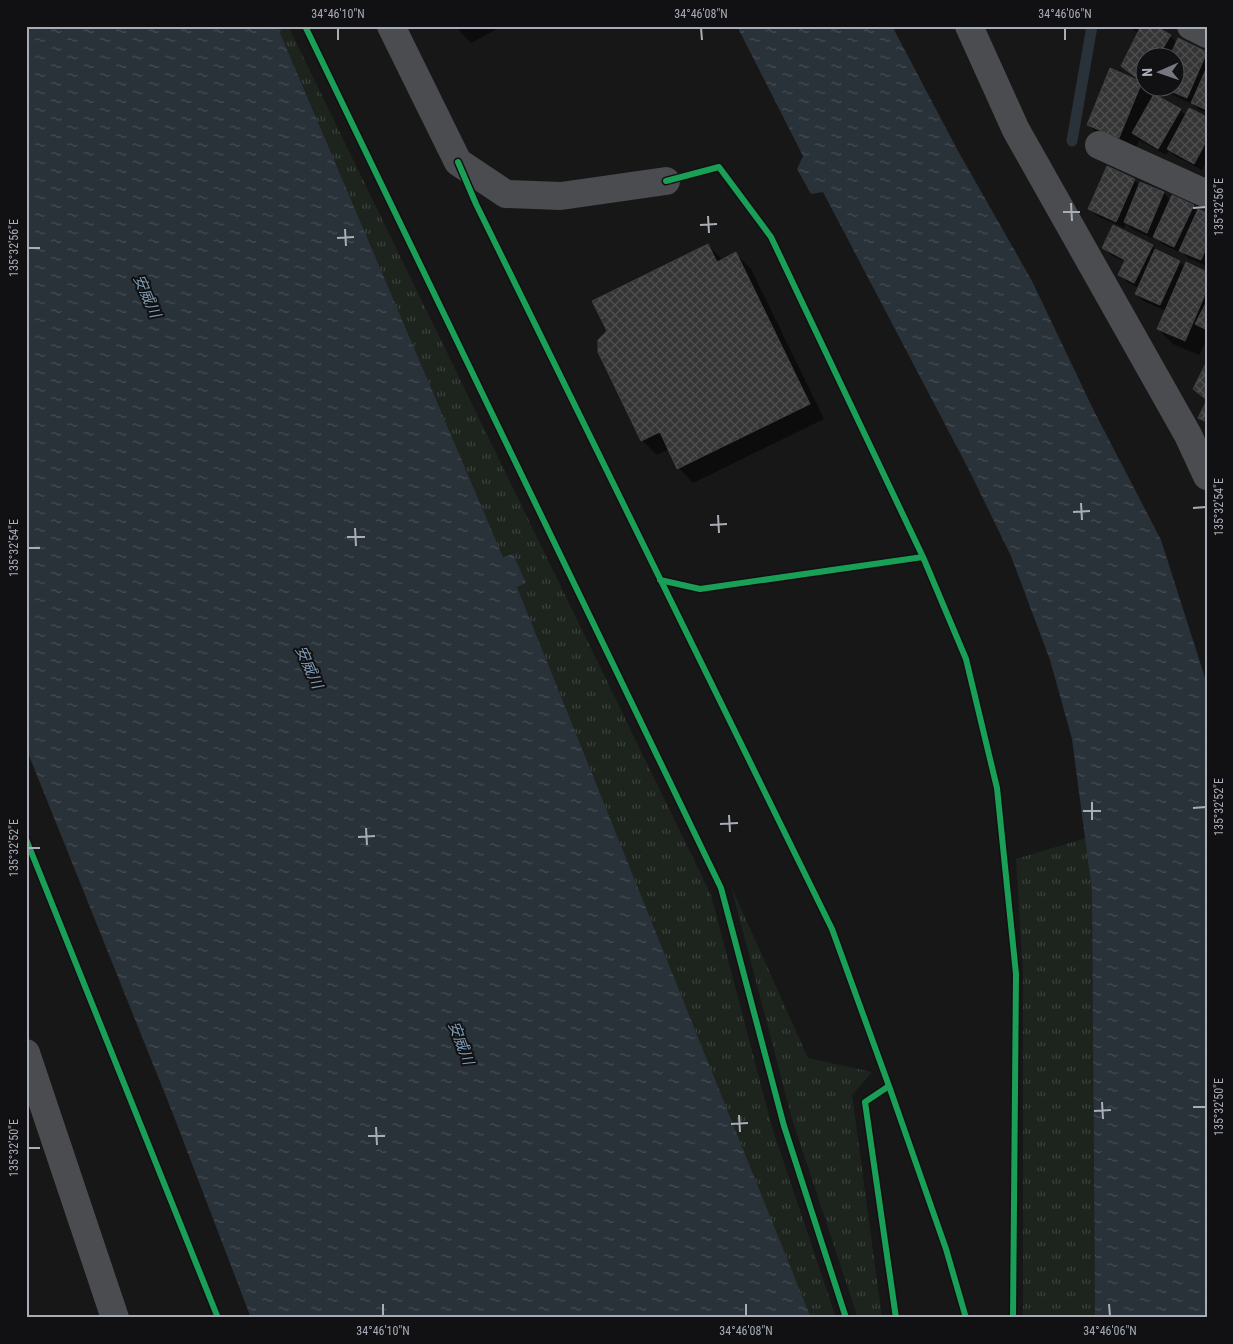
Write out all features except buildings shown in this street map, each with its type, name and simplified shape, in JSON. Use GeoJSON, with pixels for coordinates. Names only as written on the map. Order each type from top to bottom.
{"type":"FeatureCollection","features":[{"type":"Feature","properties":{"kind":"street"},"geometry":{"type":"LineString","coordinates":[[391,26],[458,162],[506,194],[561,196],[666,181]]}},
{"type":"Feature","properties":{"kind":"street"},"geometry":{"type":"LineString","coordinates":[[969,26],[1016,130],[1188,435],[1207,476]]}},
{"type":"Feature","properties":{"kind":"street"},"geometry":{"type":"LineString","coordinates":[[1191,26],[1207,34]]}},
{"type":"Feature","properties":{"kind":"street"},"geometry":{"type":"LineString","coordinates":[[1099,145],[1204,186]]}},
{"type":"Feature","properties":{"kind":"street"},"geometry":{"type":"LineString","coordinates":[[28,1066],[115,1318]]}},
{"type":"Feature","properties":{"kind":"green space"},"geometry":{"type":"Polygon","coordinates":[[[277,26],[288,26],[711,895],[772,1127],[836,1318],[811,1318],[517,587],[526,583],[513,554],[503,557],[277,26]]]}},
{"type":"Feature","properties":{"kind":"green space"},"geometry":{"type":"Polygon","coordinates":[[[1086,838],[1092,891],[1095,1318],[1023,1318],[1023,973],[1016,859],[1086,838]]]}},
{"type":"Feature","properties":{"kind":"green space"},"geometry":{"type":"Polygon","coordinates":[[[731,886],[808,1058],[872,1072],[852,1095],[882,1318],[858,1318],[792,1119],[731,886]]]}},
{"type":"Feature","properties":{"kind":"water","name":"安威川"},"geometry":{"type":"Polygon","coordinates":[[[26,26],[277,26],[503,557],[513,554],[526,583],[517,587],[811,1318],[251,1318],[173,1114],[26,748],[26,26]]]}},
{"type":"Feature","properties":{"kind":"water"},"geometry":{"type":"Polygon","coordinates":[[[737,26],[892,26],[958,151],[1032,281],[1093,409],[1161,540],[1206,681],[1207,1318],[1095,1318],[1092,891],[1072,739],[1050,660],[1011,556],[969,470],[823,192],[811,194],[797,169],[803,156],[737,26]]]}},
{"type":"Feature","properties":{"kind":"waterway"},"geometry":{"type":"LineString","coordinates":[[1072,141],[1092,26]]}},
{"type":"Feature","properties":{"kind":"cycle path"},"geometry":{"type":"LineString","coordinates":[[305,26],[721,888],[784,1126],[846,1318]]}},
{"type":"Feature","properties":{"kind":"cycle path"},"geometry":{"type":"LineString","coordinates":[[458,162],[476,204],[832,929],[946,1249],[966,1318]]}},
{"type":"Feature","properties":{"kind":"cycle path"},"geometry":{"type":"LineString","coordinates":[[666,181],[719,167],[771,237],[923,557],[966,659],[997,788],[1016,974],[1013,1318]]}},
{"type":"Feature","properties":{"kind":"cycle path"},"geometry":{"type":"LineString","coordinates":[[660,580],[700,589],[923,557]]}},
{"type":"Feature","properties":{"kind":"cycle path"},"geometry":{"type":"LineString","coordinates":[[26,839],[218,1318]]}},
{"type":"Feature","properties":{"kind":"cycle path"},"geometry":{"type":"LineString","coordinates":[[889,1086],[865,1102],[896,1318]]}}]}
